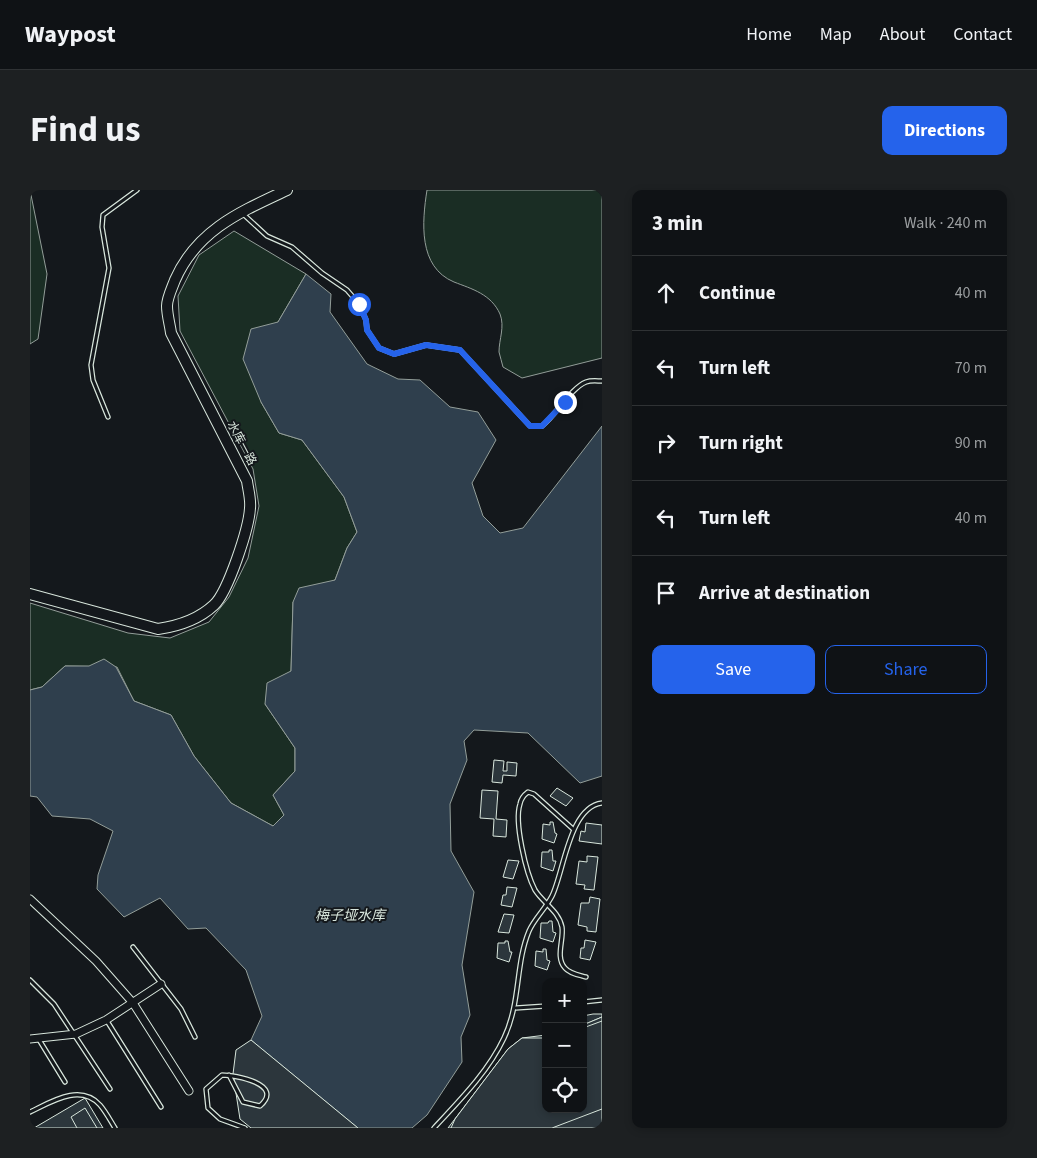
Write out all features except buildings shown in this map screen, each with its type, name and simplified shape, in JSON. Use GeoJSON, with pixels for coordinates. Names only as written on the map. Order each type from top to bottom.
{"type":"FeatureCollection","features":[{"type":"Feature","properties":{"kind":"street","name":"水库一路"},"geometry":{"type":"LineString","coordinates":[[30,594],[158,629],[178,626],[198,617],[216,604],[230,578],[250,508],[247,481],[171,333],[167,306],[183,263],[194,248],[215,229],[241,212],[287,190]]}},
{"type":"Feature","properties":{"kind":"street"},"geometry":{"type":"LineString","coordinates":[[30,898],[96,961],[133,1003],[189,1091]]}},
{"type":"Feature","properties":{"kind":"street"},"geometry":{"type":"LineString","coordinates":[[34,1038],[76,1034],[106,1020],[161,984]]}},
{"type":"Feature","properties":{"kind":"lane"},"geometry":{"type":"LineString","coordinates":[[108,417],[93,380],[91,366],[109,268],[102,227],[104,215],[137,190]]}},
{"type":"Feature","properties":{"kind":"lane"},"geometry":{"type":"LineString","coordinates":[[241,212],[266,236],[292,247],[322,273],[347,290],[359,304],[366,320],[367,330],[379,348],[394,354],[426,345],[460,350],[530,426],[542,426],[554,416],[577,388],[587,381],[602,381]]}},
{"type":"Feature","properties":{"kind":"lane"},"geometry":{"type":"LineString","coordinates":[[573,830],[534,794],[528,792],[522,797],[518,814],[531,881],[558,916],[562,926],[560,959],[565,968],[571,973],[586,977]]}},
{"type":"Feature","properties":{"kind":"lane"},"geometry":{"type":"LineString","coordinates":[[434,1128],[465,1094],[504,1039],[516,1008],[522,959],[529,930],[547,904],[565,860],[573,830],[584,814],[597,804],[602,803]]}},
{"type":"Feature","properties":{"kind":"lane"},"geometry":{"type":"LineString","coordinates":[[133,947],[181,1009],[195,1037]]}},
{"type":"Feature","properties":{"kind":"lane"},"geometry":{"type":"LineString","coordinates":[[30,980],[54,1004],[76,1034],[110,1089]]}},
{"type":"Feature","properties":{"kind":"lane"},"geometry":{"type":"LineString","coordinates":[[587,1002],[602,1000]]}},
{"type":"Feature","properties":{"kind":"lane"},"geometry":{"type":"LineString","coordinates":[[516,1008],[542,1006]]}},
{"type":"Feature","properties":{"kind":"lane"},"geometry":{"type":"LineString","coordinates":[[106,1020],[161,1107]]}},
{"type":"Feature","properties":{"kind":"lane"},"geometry":{"type":"LineString","coordinates":[[34,1038],[65,1082]]}},
{"type":"Feature","properties":{"kind":"lane"},"geometry":{"type":"LineString","coordinates":[[229,1075],[244,1102],[252,1106],[260,1106],[264,1102],[265,1094],[262,1086],[241,1075],[222,1074],[206,1089],[208,1108],[220,1119],[246,1128]]}},
{"type":"Feature","properties":{"kind":"lane"},"geometry":{"type":"LineString","coordinates":[[30,1112],[67,1095],[74,1094],[92,1098],[100,1105],[115,1128]]}},
{"type":"Feature","properties":{"kind":"green space"},"geometry":{"type":"Polygon","coordinates":[[[30,190],[47,274],[38,339],[30,344],[30,190]]]}},
{"type":"Feature","properties":{"kind":"green space"},"geometry":{"type":"Polygon","coordinates":[[[427,190],[602,190],[602,358],[522,378],[503,367],[499,352],[502,324],[496,307],[480,293],[442,275],[428,255],[424,229],[427,190]]]}},
{"type":"Feature","properties":{"kind":"green space"},"geometry":{"type":"Polygon","coordinates":[[[234,231],[306,274],[278,322],[261,402],[279,433],[302,440],[344,497],[357,532],[347,548],[335,580],[293,602],[291,672],[265,704],[295,748],[295,771],[273,795],[284,815],[273,826],[231,803],[194,756],[171,715],[134,701],[117,667],[65,666],[42,687],[30,690],[30,603],[128,633],[170,638],[209,622],[229,597],[248,558],[259,506],[253,469],[180,331],[178,296],[199,255],[234,231]]]}},
{"type":"Feature","properties":{"kind":"water","name":"梅子垭水库"},"geometry":{"type":"Polygon","coordinates":[[[306,274],[331,294],[330,312],[367,364],[398,379],[420,380],[450,407],[478,412],[496,440],[472,483],[483,516],[500,533],[523,528],[602,426],[602,776],[580,783],[528,733],[474,730],[464,741],[467,760],[450,804],[451,851],[474,892],[462,965],[470,1015],[461,1037],[462,1062],[427,1115],[412,1128],[358,1128],[251,1040],[262,1016],[246,970],[206,928],[188,929],[160,898],[124,917],[97,889],[98,875],[113,831],[90,819],[52,816],[37,797],[30,796],[30,690],[42,687],[65,666],[89,666],[104,659],[116,667],[134,701],[171,715],[194,756],[231,803],[273,826],[284,815],[273,795],[295,771],[295,748],[265,704],[267,683],[291,671],[293,602],[299,588],[335,580],[347,548],[357,532],[344,497],[302,440],[279,433],[261,402],[243,359],[251,329],[278,322],[306,274]]]}},
{"type":"Feature","properties":{"kind":"route"},"geometry":{"type":"LineString","coordinates":[[359,304],[366,320],[367,330],[379,348],[394,354],[415,350],[426,345],[460,350],[530,426],[542,426],[554,416],[565,402]]}}]}
